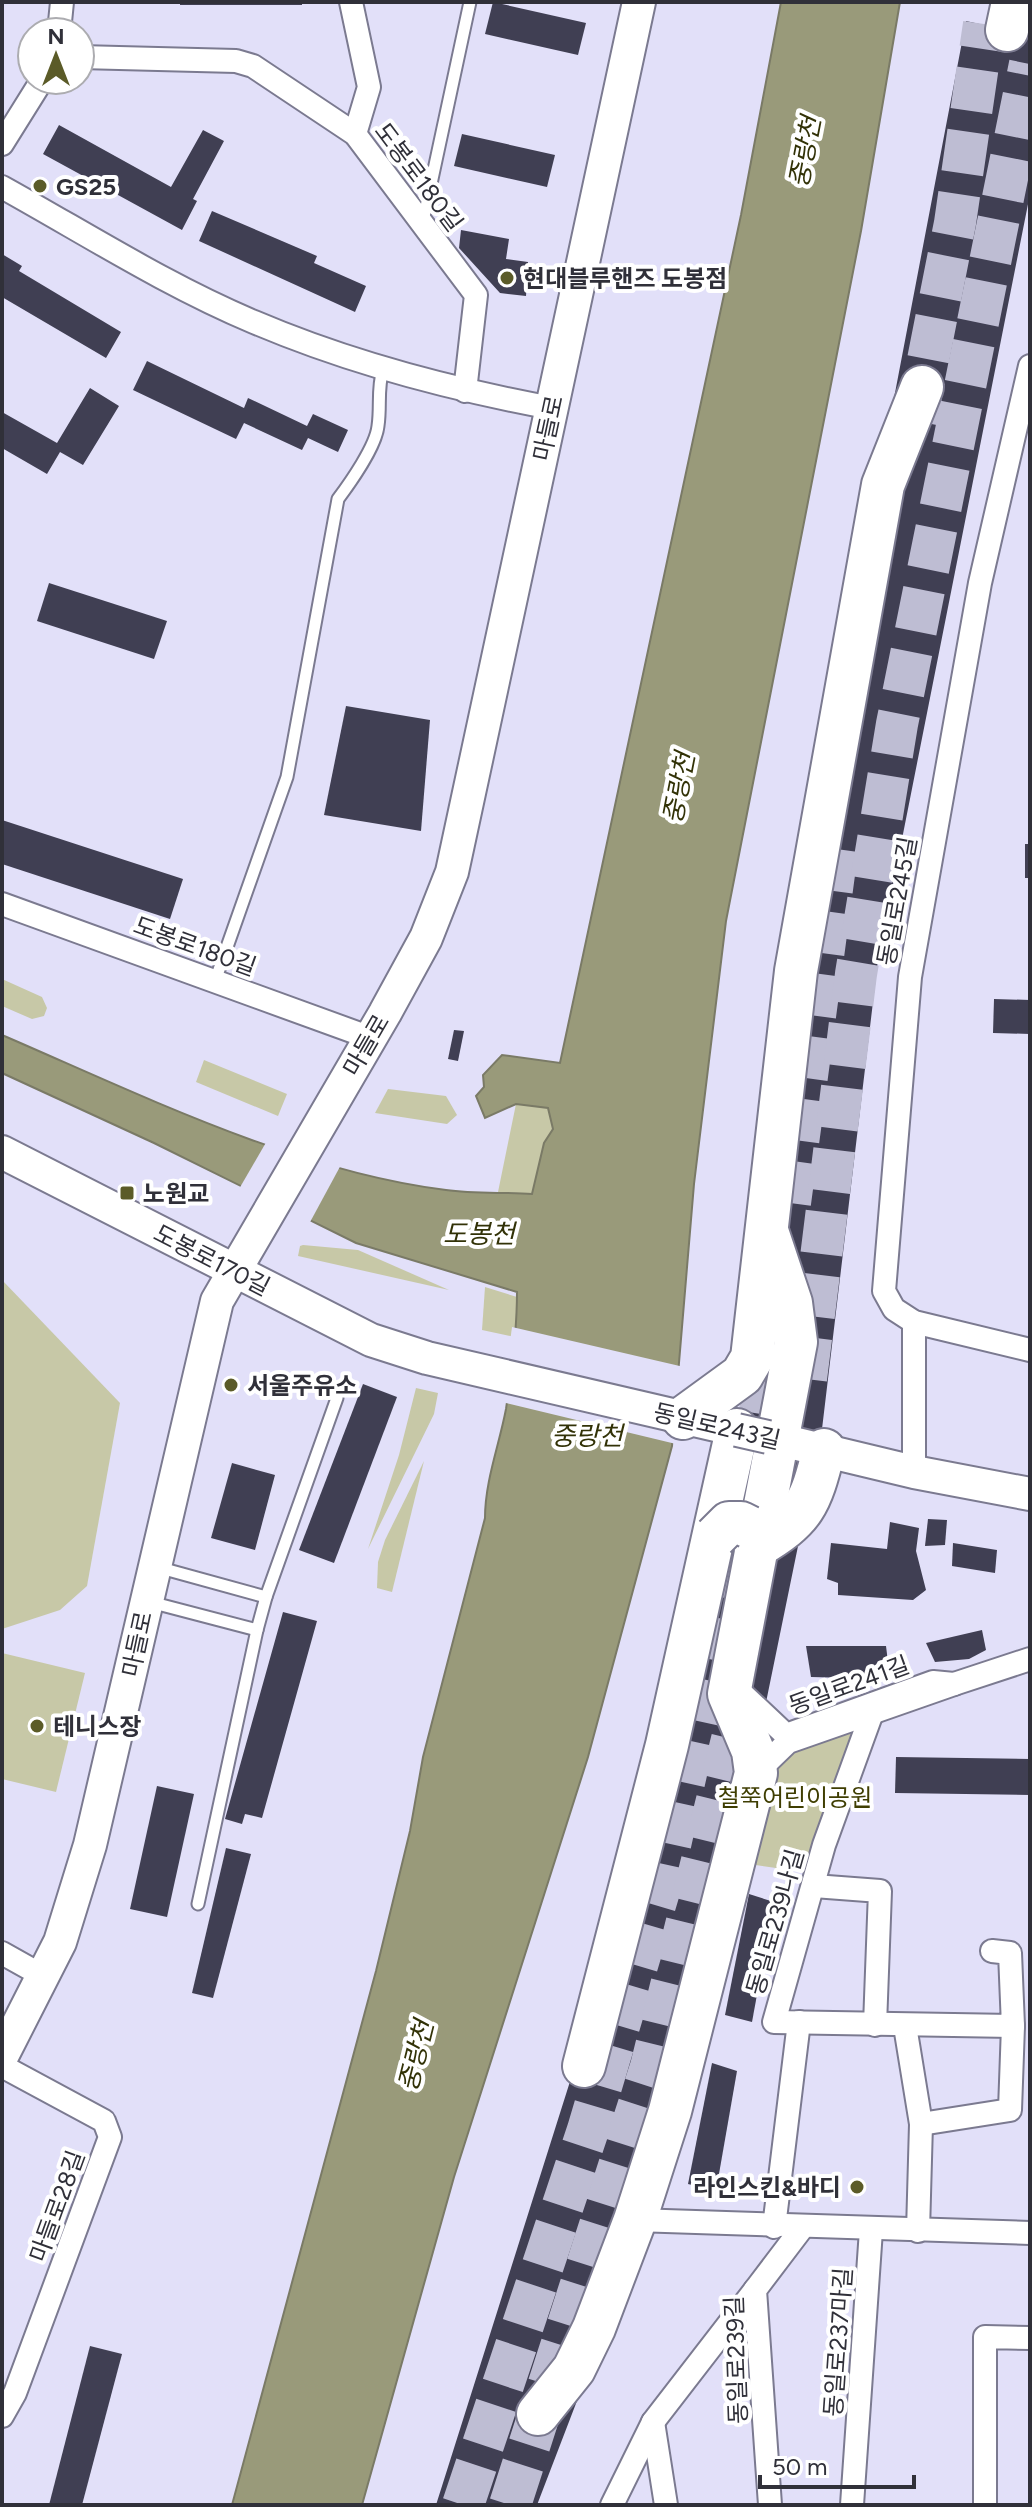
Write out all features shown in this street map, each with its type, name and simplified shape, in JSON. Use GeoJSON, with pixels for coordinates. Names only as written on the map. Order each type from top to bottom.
{"type":"FeatureCollection","features":[{"type":"Feature","properties":{"kind":"highway"},"geometry":{"type":"LineString","coordinates":[[683,1418],[742,1375],[752,1358],[770,1241],[796,971],[883,485],[922,387]]}},
{"type":"Feature","properties":{"kind":"highway"},"geometry":{"type":"LineString","coordinates":[[584,2066],[635,1873],[740,1537],[761,1435],[796,1342],[791,1303],[770,1241]]}},
{"type":"Feature","properties":{"kind":"highway"},"geometry":{"type":"LineString","coordinates":[[740,1537],[790,1526],[803,1512],[824,1450]]}},
{"type":"Feature","properties":{"kind":"highway"},"geometry":{"type":"LineString","coordinates":[[538,2414],[574,2369],[594,2328],[635,2220],[670,2111],[756,1773],[753,1751],[731,1702],[740,1537]]}},
{"type":"Feature","properties":{"kind":"street"},"geometry":{"type":"LineString","coordinates":[[351,2],[369,87],[355,134]]}},
{"type":"Feature","properties":{"kind":"street","name":"마들로"},"geometry":{"type":"LineString","coordinates":[[2,2056],[60,1942],[90,1845],[210,1319],[232,1272],[371,1038],[426,938],[452,872],[639,2]]}},
{"type":"Feature","properties":{"kind":"street","name":"도봉로180길"},"geometry":{"type":"LineString","coordinates":[[96,58],[245,63],[355,134],[477,298],[465,391]]}},
{"type":"Feature","properties":{"kind":"street"},"geometry":{"type":"LineString","coordinates":[[2,144],[32,96]]}},
{"type":"Feature","properties":{"kind":"street"},"geometry":{"type":"LineString","coordinates":[[2,187],[202,299],[298,340],[383,369],[465,391],[552,408]]}},
{"type":"Feature","properties":{"kind":"street","name":"동일로245길"},"geometry":{"type":"LineString","coordinates":[[914,1322],[894,1309],[884,1291],[910,977],[980,583],[1030,366]]}},
{"type":"Feature","properties":{"kind":"street","name":"도봉로180길"},"geometry":{"type":"LineString","coordinates":[[2,904],[371,1038]]}},
{"type":"Feature","properties":{"kind":"street","name":"도봉로170길"},"geometry":{"type":"LineString","coordinates":[[2,1152],[232,1272],[371,1340],[427,1358]]}},
{"type":"Feature","properties":{"kind":"street"},"geometry":{"type":"LineString","coordinates":[[914,1472],[914,1322],[1030,1350]]}},
{"type":"Feature","properties":{"kind":"street","name":"동일로243길"},"geometry":{"type":"LineString","coordinates":[[427,1358],[914,1472],[1030,1494]]}},
{"type":"Feature","properties":{"kind":"street","name":"동일로241길"},"geometry":{"type":"LineString","coordinates":[[756,1773],[788,1742],[873,1710],[937,1692],[1030,1659]]}},
{"type":"Feature","properties":{"kind":"street","name":"동일로241길"},"geometry":{"type":"LineString","coordinates":[[732,1684],[786,1735],[933,1682],[954,1684]]}},
{"type":"Feature","properties":{"kind":"street","name":"동일로239나길"},"geometry":{"type":"LineString","coordinates":[[799,2022],[774,2022],[824,1845],[873,1710]]}},
{"type":"Feature","properties":{"kind":"street"},"geometry":{"type":"LineString","coordinates":[[814,1886],[880,1891],[875,2025]]}},
{"type":"Feature","properties":{"kind":"street"},"geometry":{"type":"LineString","coordinates":[[921,2124],[1010,2110],[1013,2026],[1010,1953],[992,1951]]}},
{"type":"Feature","properties":{"kind":"street"},"geometry":{"type":"LineString","coordinates":[[2,1953],[43,1976]]}},
{"type":"Feature","properties":{"kind":"street"},"geometry":{"type":"LineString","coordinates":[[774,2227],[799,2022],[1013,2026]]}},
{"type":"Feature","properties":{"kind":"street"},"geometry":{"type":"LineString","coordinates":[[905,2026],[921,2124],[918,2231]]}},
{"type":"Feature","properties":{"kind":"street","name":"마들로28길"},"geometry":{"type":"LineString","coordinates":[[2,2066],[104,2121],[110,2137],[8,2390],[2,2416]]}},
{"type":"Feature","properties":{"kind":"street"},"geometry":{"type":"LineString","coordinates":[[635,2220],[802,2228],[1030,2233]]}},
{"type":"Feature","properties":{"kind":"street","name":"동일로239길"},"geometry":{"type":"LineString","coordinates":[[770,2505],[755,2290],[802,2228]]}},
{"type":"Feature","properties":{"kind":"street","name":"동일로237마길"},"geometry":{"type":"LineString","coordinates":[[852,2505],[871,2230]]}},
{"type":"Feature","properties":{"kind":"street"},"geometry":{"type":"LineString","coordinates":[[612,2505],[653,2422],[755,2290]]}},
{"type":"Feature","properties":{"kind":"street"},"geometry":{"type":"LineString","coordinates":[[985,2505],[985,2337],[1030,2338]]}},
{"type":"Feature","properties":{"kind":"street"},"geometry":{"type":"LineString","coordinates":[[653,2422],[666,2505]]}},
{"type":"Feature","properties":{"kind":"lane"},"geometry":{"type":"LineString","coordinates":[[423,226],[470,2]]}},
{"type":"Feature","properties":{"kind":"lane"},"geometry":{"type":"LineString","coordinates":[[215,981],[287,777],[338,499],[374,439],[378,427],[379,383],[383,369]]}},
{"type":"Feature","properties":{"kind":"lane"},"geometry":{"type":"LineString","coordinates":[[198,1904],[266,1597],[337,1398]]}},
{"type":"Feature","properties":{"kind":"lane"},"geometry":{"type":"LineString","coordinates":[[154,1566],[266,1597]]}},
{"type":"Feature","properties":{"kind":"lane"},"geometry":{"type":"LineString","coordinates":[[145,1601],[257,1630]]}},
{"type":"Feature","properties":{"kind":"green space"},"geometry":{"type":"Polygon","coordinates":[[[2,979],[42,997],[47,1008],[44,1016],[32,1019],[2,1006],[2,979]]]}},
{"type":"Feature","properties":{"kind":"green space"},"geometry":{"type":"Polygon","coordinates":[[[204,1060],[287,1094],[278,1116],[196,1082],[204,1060]]]}},
{"type":"Feature","properties":{"kind":"green space"},"geometry":{"type":"Polygon","coordinates":[[[388,1089],[446,1096],[457,1115],[447,1124],[375,1113],[388,1089]]]}},
{"type":"Feature","properties":{"kind":"green space"},"geometry":{"type":"Polygon","coordinates":[[[516,1104],[548,1108],[553,1129],[544,1143],[532,1194],[498,1192],[516,1104]]]}},
{"type":"Feature","properties":{"kind":"green space"},"geometry":{"type":"Polygon","coordinates":[[[303,1245],[358,1250],[449,1290],[298,1256],[303,1245]]]}},
{"type":"Feature","properties":{"kind":"green space"},"geometry":{"type":"Polygon","coordinates":[[[2,1280],[120,1403],[87,1586],[60,1610],[2,1629],[2,1280]]]}},
{"type":"Feature","properties":{"kind":"green space"},"geometry":{"type":"Polygon","coordinates":[[[485,1287],[517,1297],[515,1337],[482,1330],[485,1287]]]}},
{"type":"Feature","properties":{"kind":"green space"},"geometry":{"type":"Polygon","coordinates":[[[416,1388],[438,1393],[434,1414],[368,1549],[399,1455],[416,1388]]]}},
{"type":"Feature","properties":{"kind":"green space"},"geometry":{"type":"Polygon","coordinates":[[[424,1461],[392,1592],[377,1588],[378,1562],[385,1540],[424,1461]]]}},
{"type":"Feature","properties":{"kind":"green space","name":"테니스장"},"geometry":{"type":"Polygon","coordinates":[[[2,1653],[85,1673],[56,1792],[2,1779],[2,1653]]]}},
{"type":"Feature","properties":{"kind":"green space","name":"철쭉어린이공원"},"geometry":{"type":"Polygon","coordinates":[[[858,1732],[804,1872],[742,1863],[764,1776],[795,1746],[858,1732]]]}},
{"type":"Feature","properties":{"kind":"water","name":"중랑천"},"geometry":{"type":"Polygon","coordinates":[[[781,2],[900,2],[861,231],[726,921],[694,1184],[672,1446],[588,1757],[454,2177],[362,2505],[232,2505],[376,1971],[410,1831],[423,1757],[485,1518],[490,1477],[508,1394],[517,1292],[356,1243],[154,1143],[2,1073],[2,1035],[163,1105],[276,1149],[390,1181],[467,1192],[532,1194],[544,1143],[553,1129],[548,1108],[516,1104],[485,1118],[476,1096],[484,1087],[483,1075],[502,1055],[560,1063],[741,215],[781,2]]]}},
{"type":"Feature","properties":{"kind":"pier"},"geometry":{"type":"Polygon","coordinates":[[[268,1139],[342,1163],[309,1224],[239,1189],[268,1139]]]}},
{"type":"Feature","properties":{"kind":"pier"},"geometry":{"type":"Polygon","coordinates":[[[512,1327],[684,1367],[676,1444],[502,1402],[512,1327]]]}},
{"type":"Feature","properties":{"kind":"building"},"geometry":{"type":"Polygon","coordinates":[[[180,2],[302,2],[302,5],[180,5],[180,2]]]}},
{"type":"Feature","properties":{"kind":"building"},"geometry":{"type":"Polygon","coordinates":[[[493,2],[586,23],[578,55],[485,34],[493,2]]]}},
{"type":"Feature","properties":{"kind":"building"},"geometry":{"type":"Polygon","coordinates":[[[966,21],[1030,35],[1030,194],[878,960],[822,1429],[763,1717],[623,2281],[537,2505],[436,2505],[573,2072],[733,1460],[836,702],[966,21]]]}},
{"type":"Feature","properties":{"kind":"building"},"geometry":{"type":"Polygon","coordinates":[[[59,125],[171,187],[203,130],[224,141],[193,199],[197,201],[182,230],[43,154],[59,125]]]}},
{"type":"Feature","properties":{"kind":"building"},"geometry":{"type":"Polygon","coordinates":[[[462,134],[555,155],[547,187],[454,166],[462,134]]]}},
{"type":"Feature","properties":{"kind":"building"},"geometry":{"type":"Polygon","coordinates":[[[212,211],[317,256],[314,263],[366,286],[355,312],[199,241],[212,211]]]}},
{"type":"Feature","properties":{"kind":"building","name":"현대블루핸즈 도봉점"},"geometry":{"type":"Polygon","coordinates":[[[461,230],[509,239],[506,259],[528,262],[526,296],[500,293],[459,248],[461,230]]]}},
{"type":"Feature","properties":{"kind":"building"},"geometry":{"type":"Polygon","coordinates":[[[2,254],[22,266],[19,271],[121,332],[106,358],[2,297],[2,254]]]}},
{"type":"Feature","properties":{"kind":"building"},"geometry":{"type":"Polygon","coordinates":[[[147,361],[244,408],[248,398],[307,426],[313,414],[348,430],[338,452],[308,438],[302,450],[244,423],[236,439],[133,390],[147,361]]]}},
{"type":"Feature","properties":{"kind":"building"},"geometry":{"type":"Polygon","coordinates":[[[90,388],[119,406],[83,465],[60,452],[47,474],[2,448],[2,412],[57,443],[90,388]]]}},
{"type":"Feature","properties":{"kind":"building"},"geometry":{"type":"Polygon","coordinates":[[[49,583],[167,621],[154,659],[37,621],[49,583]]]}},
{"type":"Feature","properties":{"kind":"building"},"geometry":{"type":"Polygon","coordinates":[[[346,706],[430,720],[421,831],[324,815],[346,706]]]}},
{"type":"Feature","properties":{"kind":"building"},"geometry":{"type":"Polygon","coordinates":[[[2,820],[183,879],[170,919],[2,864],[2,820]]]}},
{"type":"Feature","properties":{"kind":"building"},"geometry":{"type":"Polygon","coordinates":[[[1025,844],[1030,844],[1030,878],[1025,878],[1025,844]]]}},
{"type":"Feature","properties":{"kind":"building"},"geometry":{"type":"Polygon","coordinates":[[[994,999],[1030,1000],[1030,1034],[993,1033],[994,999]]]}},
{"type":"Feature","properties":{"kind":"building"},"geometry":{"type":"Polygon","coordinates":[[[454,1030],[464,1031],[458,1061],[448,1059],[454,1030]]]}},
{"type":"Feature","properties":{"kind":"building"},"geometry":{"type":"Polygon","coordinates":[[[363,1384],[397,1397],[334,1563],[299,1550],[363,1384]]]}},
{"type":"Feature","properties":{"kind":"building"},"geometry":{"type":"Polygon","coordinates":[[[232,1463],[275,1475],[255,1550],[211,1538],[232,1463]]]}},
{"type":"Feature","properties":{"kind":"building"},"geometry":{"type":"Polygon","coordinates":[[[928,1519],[947,1520],[945,1545],[925,1546],[928,1519]]]}},
{"type":"Feature","properties":{"kind":"building"},"geometry":{"type":"Polygon","coordinates":[[[890,1522],[919,1528],[916,1551],[926,1590],[913,1600],[838,1595],[838,1583],[827,1579],[831,1543],[887,1549],[890,1522]]]}},
{"type":"Feature","properties":{"kind":"building"},"geometry":{"type":"Polygon","coordinates":[[[953,1543],[997,1550],[995,1573],[952,1566],[953,1543]]]}},
{"type":"Feature","properties":{"kind":"building"},"geometry":{"type":"Polygon","coordinates":[[[283,1612],[317,1621],[262,1818],[245,1814],[242,1824],[225,1819],[283,1612]]]}},
{"type":"Feature","properties":{"kind":"building"},"geometry":{"type":"Polygon","coordinates":[[[982,1630],[986,1650],[969,1659],[935,1662],[926,1643],[982,1630]]]}},
{"type":"Feature","properties":{"kind":"building"},"geometry":{"type":"Polygon","coordinates":[[[806,1646],[886,1646],[890,1679],[811,1677],[806,1646]]]}},
{"type":"Feature","properties":{"kind":"building"},"geometry":{"type":"Polygon","coordinates":[[[896,1757],[1030,1759],[1030,1795],[895,1793],[896,1757]]]}},
{"type":"Feature","properties":{"kind":"building"},"geometry":{"type":"Polygon","coordinates":[[[157,1786],[194,1794],[167,1917],[130,1909],[157,1786]]]}},
{"type":"Feature","properties":{"kind":"building"},"geometry":{"type":"Polygon","coordinates":[[[226,1848],[251,1854],[213,1998],[192,1993],[226,1848]]]}},
{"type":"Feature","properties":{"kind":"building"},"geometry":{"type":"Polygon","coordinates":[[[749,1894],[774,1902],[752,2022],[725,2015],[749,1894]]]}},
{"type":"Feature","properties":{"kind":"building"},"geometry":{"type":"Polygon","coordinates":[[[712,2063],[737,2071],[716,2191],[688,2184],[712,2063]]]}},
{"type":"Feature","properties":{"kind":"building"},"geometry":{"type":"Polygon","coordinates":[[[90,2346],[122,2354],[82,2505],[49,2505],[90,2346]]]}},
{"type":"Feature","properties":{"kind":"tunnel"},"geometry":{"type":"LineString","coordinates":[[916,421],[955,223],[984,24]]}},
{"type":"Feature","properties":{"kind":"tunnel"},"geometry":{"type":"LineString","coordinates":[[806,1379],[856,974],[897,724],[1030,64]]}},
{"type":"Feature","properties":{"kind":"tunnel"},"geometry":{"type":"LineString","coordinates":[[790,1203],[838,844]]}},
{"type":"Feature","properties":{"kind":"tunnel"},"geometry":{"type":"LineString","coordinates":[[750,1476],[774,1320]]}},
{"type":"Feature","properties":{"kind":"tunnel"},"geometry":{"type":"LineString","coordinates":[[463,2505],[588,2130],[662,1881],[737,1545]]}},
{"type":"Feature","properties":{"kind":"tunnel"},"geometry":{"type":"LineString","coordinates":[[510,2505],[651,2067],[743,1695]]}},
{"type":"Feature","properties":{"kind":"place","name":"GS25"},"geometry":{"type":"Point","coordinates":[40,186]}},
{"type":"Feature","properties":{"kind":"place","name":"현대블루핸즈 도봉점"},"geometry":{"type":"Point","coordinates":[507,278]}},
{"type":"Feature","properties":{"kind":"place","name":"노원교"},"geometry":{"type":"Point","coordinates":[127,1193]}},
{"type":"Feature","properties":{"kind":"place","name":"서울주유소"},"geometry":{"type":"Point","coordinates":[231,1385]}},
{"type":"Feature","properties":{"kind":"place","name":"테니스장"},"geometry":{"type":"Point","coordinates":[37,1726]}},
{"type":"Feature","properties":{"kind":"place","name":"라인스킨&바디"},"geometry":{"type":"Point","coordinates":[857,2187]}},
{"type":"Feature","properties":{"kind":"water label","name":"도봉천"},"geometry":{"type":"Point","coordinates":[479,1234]}}]}
